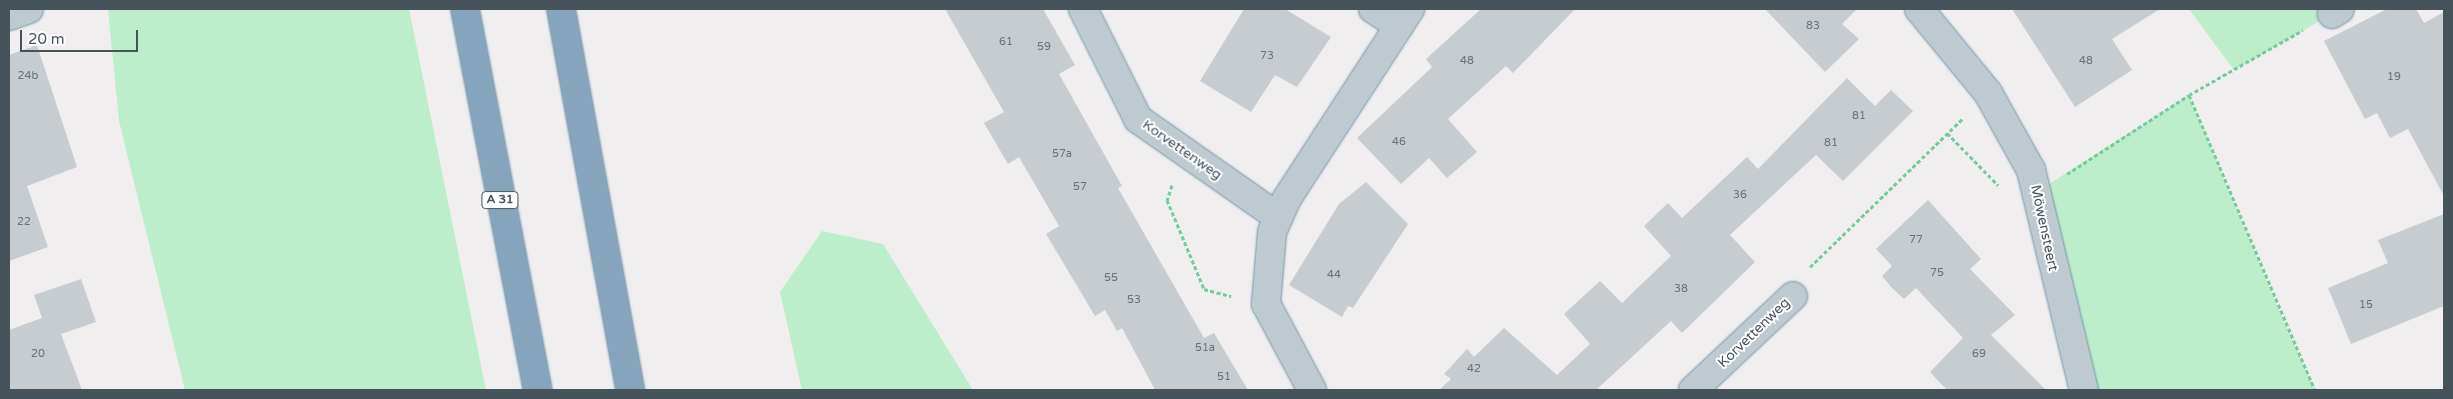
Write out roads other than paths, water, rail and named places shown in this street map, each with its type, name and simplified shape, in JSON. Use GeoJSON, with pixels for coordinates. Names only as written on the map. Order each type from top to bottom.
{"type":"FeatureCollection","features":[{"type":"Feature","properties":{"kind":"highway","name":"A 31"},"geometry":{"type":"LineString","coordinates":[[465,9],[538,390]]}},
{"type":"Feature","properties":{"kind":"highway"},"geometry":{"type":"LineString","coordinates":[[561,9],[630,390]]}},
{"type":"Feature","properties":{"kind":"street"},"geometry":{"type":"LineString","coordinates":[[9,16],[29,9]]}},
{"type":"Feature","properties":{"kind":"street","name":"Korvettenweg"},"geometry":{"type":"LineString","coordinates":[[1083,9],[1138,119],[1182,152],[1278,217]]}},
{"type":"Feature","properties":{"kind":"street"},"geometry":{"type":"LineString","coordinates":[[1312,390],[1266,304],[1268,250],[1278,217],[1405,17],[1374,9]]}},
{"type":"Feature","properties":{"kind":"street","name":"Möwensteert"},"geometry":{"type":"LineString","coordinates":[[1919,9],[1988,93],[2038,191],[2053,273],[2084,390]]}},
{"type":"Feature","properties":{"kind":"street","name":"Korvettenweg"},"geometry":{"type":"LineString","coordinates":[[1692,390],[1792,296]]}}]}
